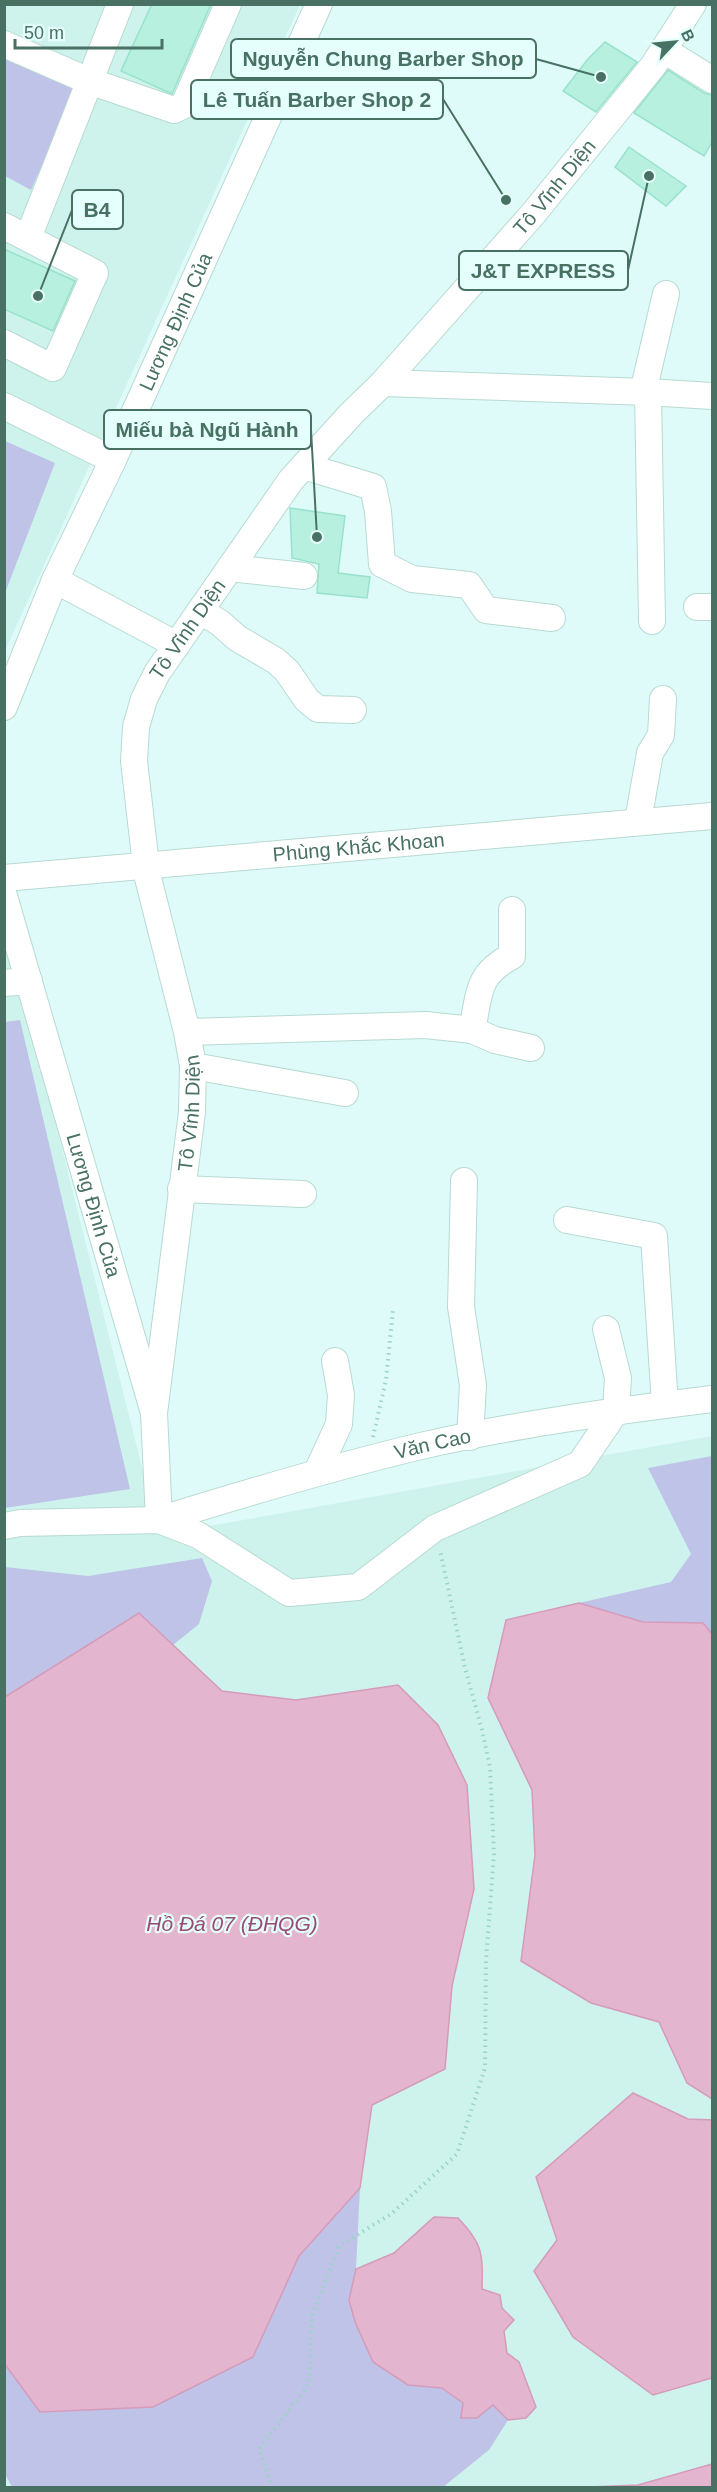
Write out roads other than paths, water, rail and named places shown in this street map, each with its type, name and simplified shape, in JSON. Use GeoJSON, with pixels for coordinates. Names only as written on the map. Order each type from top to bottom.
{"type":"FeatureCollection","features":[{"type":"Feature","properties":{"kind":"street"},"geometry":{"type":"LineString","coordinates":[[28,238],[120,4]]}},
{"type":"Feature","properties":{"kind":"street"},"geometry":{"type":"LineString","coordinates":[[4,44],[89,81],[162,108],[174,110],[184,105],[228,4]]}},
{"type":"Feature","properties":{"kind":"street","name":"Lương Định Của"},"geometry":{"type":"LineString","coordinates":[[4,707],[55,580],[112,460],[319,4]]}},
{"type":"Feature","properties":{"kind":"street","name":"Tô Vĩnh Diện"},"geometry":{"type":"LineString","coordinates":[[154,1413],[192,1112],[193,1066],[187,1032],[146,865],[134,761],[136,727],[144,699],[157,673],[291,480],[383,383],[533,214],[653,66],[693,4]]}},
{"type":"Feature","properties":{"kind":"street"},"geometry":{"type":"LineString","coordinates":[[664,50],[712,80]]}},
{"type":"Feature","properties":{"kind":"street"},"geometry":{"type":"LineString","coordinates":[[4,226],[95,273],[53,368],[4,343]]}},
{"type":"Feature","properties":{"kind":"street"},"geometry":{"type":"LineString","coordinates":[[652,621],[645,392],[666,294]]}},
{"type":"Feature","properties":{"kind":"street"},"geometry":{"type":"LineString","coordinates":[[383,383],[500,388],[602,388],[712,396]]}},
{"type":"Feature","properties":{"kind":"street"},"geometry":{"type":"LineString","coordinates":[[4,406],[112,460]]}},
{"type":"Feature","properties":{"kind":"street"},"geometry":{"type":"LineString","coordinates":[[304,466],[373,487],[378,511],[382,564],[412,579],[469,585],[486,610],[552,618]]}},
{"type":"Feature","properties":{"kind":"street"},"geometry":{"type":"LineString","coordinates":[[230,568],[304,576]]}},
{"type":"Feature","properties":{"kind":"street"},"geometry":{"type":"LineString","coordinates":[[55,580],[177,645]]}},
{"type":"Feature","properties":{"kind":"street"},"geometry":{"type":"LineString","coordinates":[[201,611],[220,622],[237,638],[276,661],[287,671],[307,700],[318,709],[353,710]]}},
{"type":"Feature","properties":{"kind":"street"},"geometry":{"type":"LineString","coordinates":[[638,821],[650,753],[661,735],[663,699]]}},
{"type":"Feature","properties":{"kind":"street","name":"Phùng Khắc Khoan"},"geometry":{"type":"LineString","coordinates":[[4,878],[712,816]]}},
{"type":"Feature","properties":{"kind":"street","name":"Lương Định Của"},"geometry":{"type":"LineString","coordinates":[[4,896],[15,970],[154,1413],[159,1520]]}},
{"type":"Feature","properties":{"kind":"street"},"geometry":{"type":"LineString","coordinates":[[472,1030],[484,977],[498,963],[512,956],[512,910]]}},
{"type":"Feature","properties":{"kind":"street"},"geometry":{"type":"LineString","coordinates":[[187,1032],[426,1025],[472,1030],[495,1040],[531,1048]]}},
{"type":"Feature","properties":{"kind":"street"},"geometry":{"type":"LineString","coordinates":[[193,1066],[345,1093]]}},
{"type":"Feature","properties":{"kind":"street"},"geometry":{"type":"LineString","coordinates":[[464,1181],[461,1307],[473,1385],[470,1437]]}},
{"type":"Feature","properties":{"kind":"street"},"geometry":{"type":"LineString","coordinates":[[181,1189],[303,1194]]}},
{"type":"Feature","properties":{"kind":"street"},"geometry":{"type":"LineString","coordinates":[[567,1220],[654,1236],[665,1405]]}},
{"type":"Feature","properties":{"kind":"street"},"geometry":{"type":"LineString","coordinates":[[4,1526],[20,1522],[159,1520],[198,1535],[289,1593],[358,1587],[435,1528],[580,1464],[616,1411],[618,1378],[606,1329]]}},
{"type":"Feature","properties":{"kind":"street"},"geometry":{"type":"LineString","coordinates":[[317,1472],[339,1424],[341,1395],[335,1361]]}},
{"type":"Feature","properties":{"kind":"street","name":"Văn Cao"},"geometry":{"type":"LineString","coordinates":[[159,1520],[317,1472],[422,1446],[616,1411],[712,1399]]}},
{"type":"Feature","properties":{"kind":"water"},"geometry":{"type":"Polygon","coordinates":[[[579,1603],[643,1622],[703,1623],[712,1634],[712,2099],[687,2083],[659,2022],[591,2003],[521,1961],[535,1855],[532,1790],[488,1698],[506,1620],[579,1603]]]}},
{"type":"Feature","properties":{"kind":"water","name":"Hồ Đá 07 (ĐHQG)"},"geometry":{"type":"Polygon","coordinates":[[[139,1613],[222,1691],[296,1700],[398,1685],[438,1725],[467,1785],[474,1889],[452,1986],[445,2069],[372,2105],[360,2188],[299,2256],[253,2357],[153,2407],[40,2412],[4,2363],[5,1697],[139,1613]]]}},
{"type":"Feature","properties":{"kind":"water"},"geometry":{"type":"Polygon","coordinates":[[[633,2093],[688,2119],[712,2120],[712,2378],[653,2395],[573,2337],[534,2271],[557,2240],[536,2177],[633,2093]]]}},
{"type":"Feature","properties":{"kind":"water"},"geometry":{"type":"Polygon","coordinates":[[[434,2217],[458,2218],[466,2227],[480,2250],[482,2289],[500,2295],[502,2308],[514,2320],[504,2331],[507,2353],[519,2362],[536,2407],[526,2418],[508,2420],[493,2405],[477,2418],[461,2418],[463,2403],[442,2388],[408,2385],[373,2362],[355,2322],[349,2300],[356,2269],[394,2253],[434,2217]]]}},
{"type":"Feature","properties":{"kind":"water"},"geometry":{"type":"Polygon","coordinates":[[[712,2464],[712,2487],[590,2487],[638,2485],[712,2464]]]}},
{"type":"Feature","properties":{"kind":"place","name":"Nguyễn Chung Barber Shop"},"geometry":{"type":"Point","coordinates":[601,77]}},
{"type":"Feature","properties":{"kind":"place","name":"J&T EXPRESS"},"geometry":{"type":"Point","coordinates":[649,176]}},
{"type":"Feature","properties":{"kind":"place","name":"Lê Tuấn Barber Shop 2"},"geometry":{"type":"Point","coordinates":[506,200]}},
{"type":"Feature","properties":{"kind":"place","name":"B4"},"geometry":{"type":"Point","coordinates":[38,296]}},
{"type":"Feature","properties":{"kind":"place","name":"Miếu bà Ngũ Hành"},"geometry":{"type":"Point","coordinates":[317,537]}}]}
